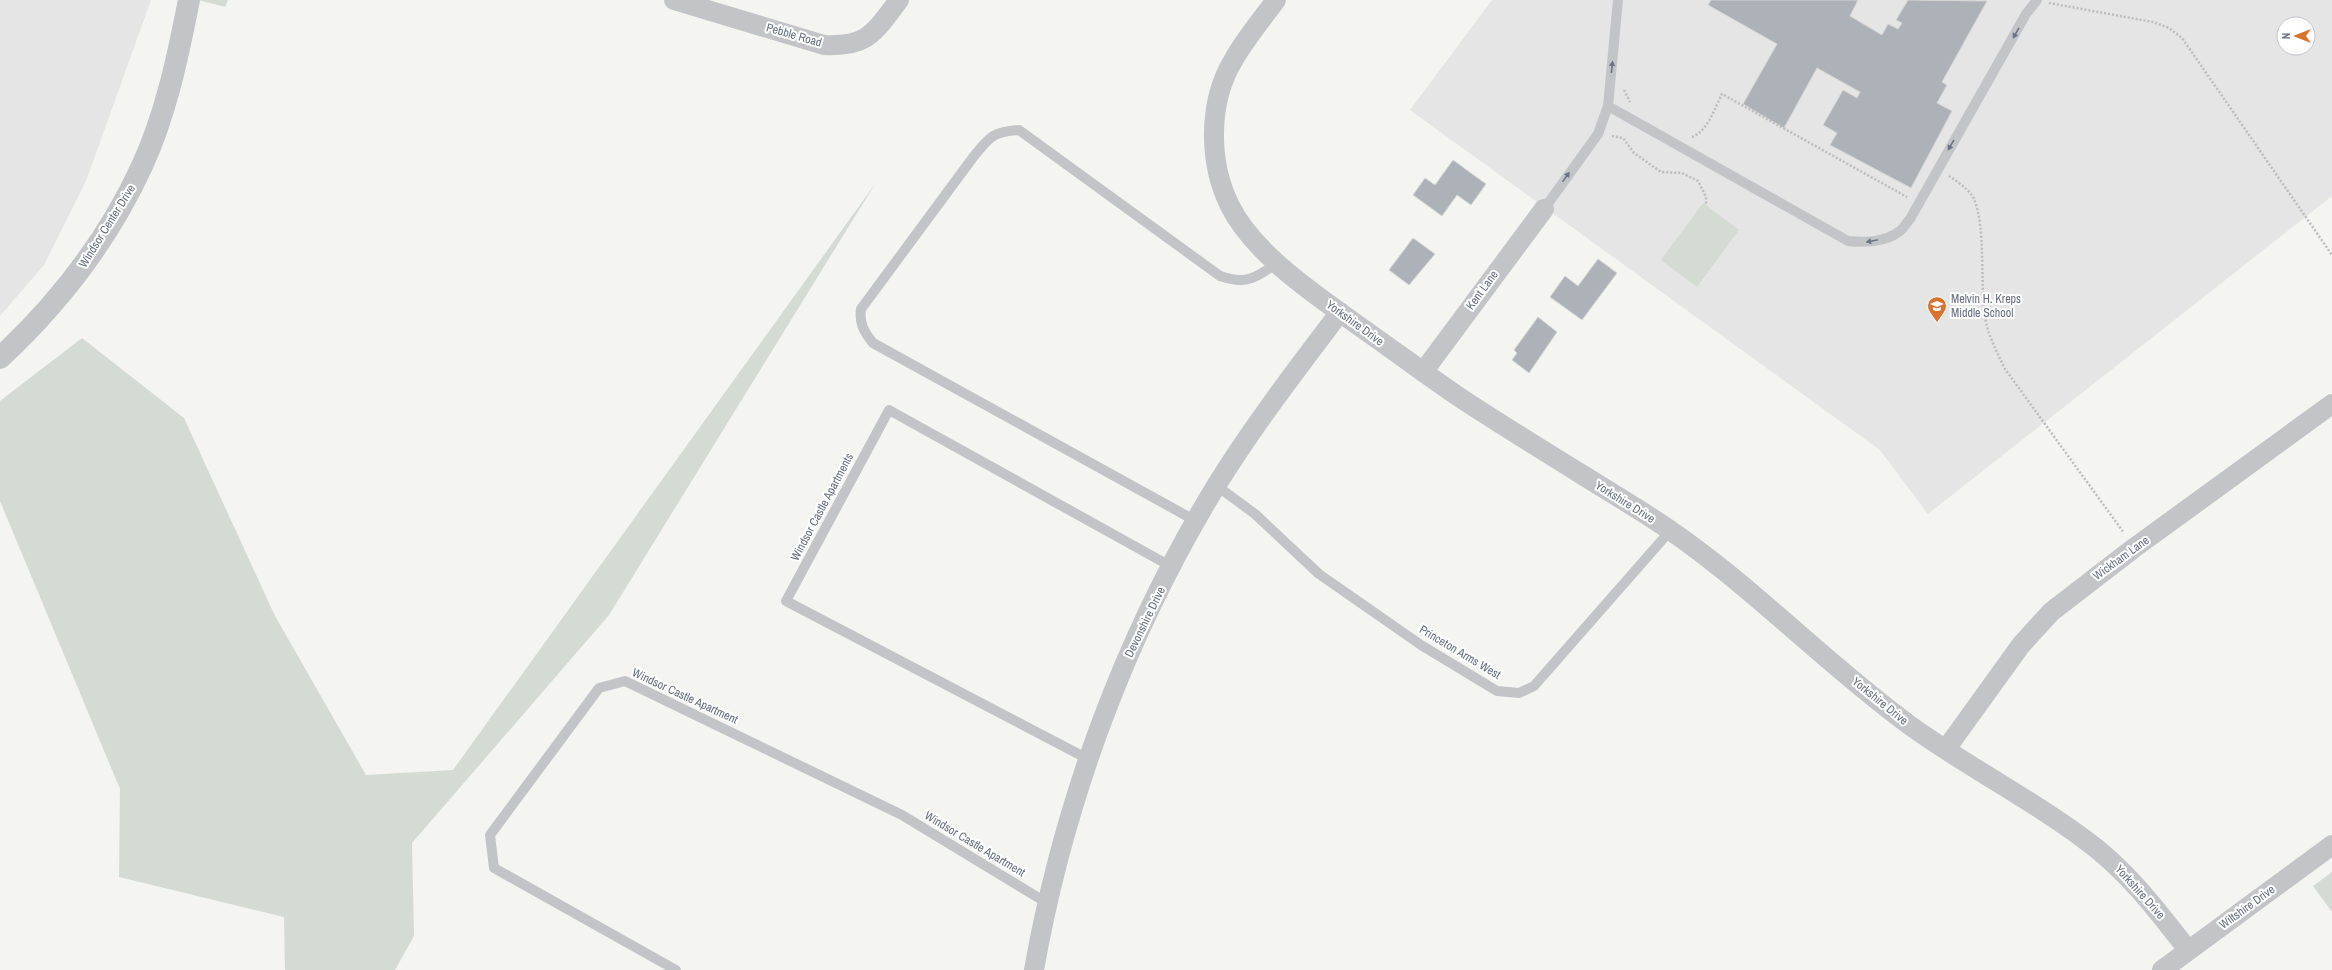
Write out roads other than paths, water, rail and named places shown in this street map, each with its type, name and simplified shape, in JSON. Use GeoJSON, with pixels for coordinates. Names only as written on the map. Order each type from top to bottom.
{"type":"FeatureCollection","features":[{"type":"Feature","properties":{"kind":"street","name":"Windsor Center Drive"},"geometry":{"type":"LineString","coordinates":[[0,358],[28,332],[62,294],[92,254],[120,211],[143,165],[163,108],[178,56],[189,0]]}},
{"type":"Feature","properties":{"kind":"street","name":"Pebble Road"},"geometry":{"type":"LineString","coordinates":[[679,1],[824,45],[844,46],[859,42],[875,32],[899,0]]}},
{"type":"Feature","properties":{"kind":"street","name":"Yorkshire Drive"},"geometry":{"type":"LineString","coordinates":[[1276,0],[1234,59],[1225,76],[1214,126],[1218,177],[1228,202],[1245,231],[1257,246],[1340,312],[1423,372],[1670,531],[1698,551],[1779,616],[1889,709],[1946,749],[2052,816],[2091,844],[2114,863],[2144,894],[2188,950]]}},
{"type":"Feature","properties":{"kind":"street","name":"Kent Lane"},"geometry":{"type":"LineString","coordinates":[[1423,372],[1544,209]]}},
{"type":"Feature","properties":{"kind":"street","name":"Devonshire Drive"},"geometry":{"type":"LineString","coordinates":[[1034,970],[1047,903],[1058,857],[1088,759],[1116,685],[1172,567],[1196,520],[1216,486],[1263,415],[1340,312]]}},
{"type":"Feature","properties":{"kind":"street","name":"Wickham Lane"},"geometry":{"type":"LineString","coordinates":[[1946,749],[2033,630],[2078,590],[2332,404]]}},
{"type":"Feature","properties":{"kind":"street","name":"Wiltshire Drive"},"geometry":{"type":"LineString","coordinates":[[2162,970],[2332,845]]}},
{"type":"Feature","properties":{"kind":"lane"},"geometry":{"type":"LineString","coordinates":[[1544,209],[1598,134],[1608,106],[1618,0]]}},
{"type":"Feature","properties":{"kind":"lane"},"geometry":{"type":"LineString","coordinates":[[1608,106],[1848,241],[1863,243],[1883,239],[1900,231],[1910,219],[2026,14],[2037,0]]}},
{"type":"Feature","properties":{"kind":"lane"},"geometry":{"type":"LineString","coordinates":[[1196,520],[873,342],[865,332],[860,319],[861,309],[974,156],[994,134],[1006,131],[1019,130],[1220,276],[1241,281],[1254,279],[1277,263]]}},
{"type":"Feature","properties":{"kind":"lane","name":"Windsor Castle Apartments"},"geometry":{"type":"LineString","coordinates":[[1088,759],[786,600],[889,410],[1172,567]]}},
{"type":"Feature","properties":{"kind":"lane","name":"Princeton Arms West"},"geometry":{"type":"LineString","coordinates":[[1216,486],[1255,514],[1319,574],[1421,645],[1497,691],[1519,693],[1534,686],[1670,531]]}},
{"type":"Feature","properties":{"kind":"lane","name":"Windsor Castle Apartment"},"geometry":{"type":"LineString","coordinates":[[676,970],[494,868],[490,835],[599,688],[625,680],[902,815],[1047,903]]}},
{"type":"Feature","properties":{"kind":"place","name":"Melvin H. Kreps Middle School"},"geometry":{"type":"Point","coordinates":[1937,323]}}]}
